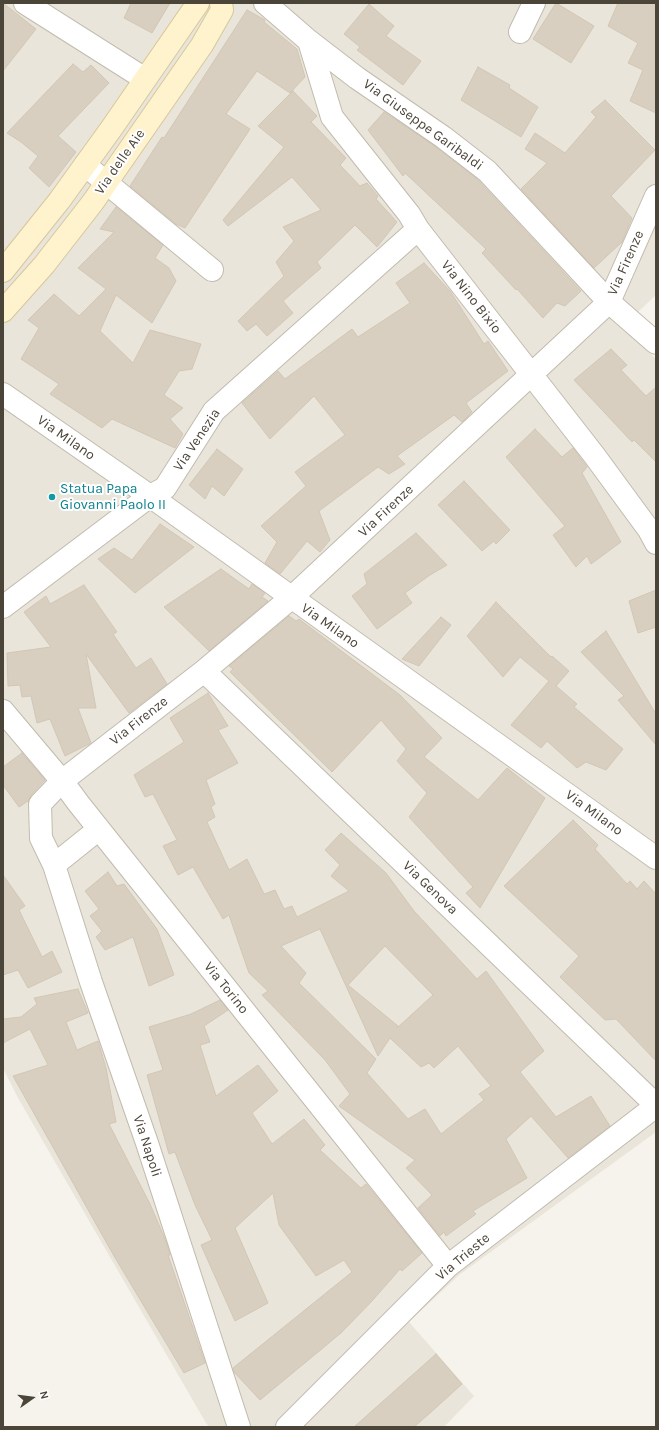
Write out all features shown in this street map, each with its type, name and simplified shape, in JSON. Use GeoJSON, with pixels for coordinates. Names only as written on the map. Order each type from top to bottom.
{"type":"FeatureCollection","features":[{"type":"Feature","properties":{"kind":"street"},"geometry":{"type":"LineString","coordinates":[[26,3],[145,79]]}},
{"type":"Feature","properties":{"kind":"street","name":"Via delle Aie"},"geometry":{"type":"LineString","coordinates":[[3,271],[59,201],[198,3]]}},
{"type":"Feature","properties":{"kind":"street","name":"Via delle Aie"},"geometry":{"type":"LineString","coordinates":[[3,311],[44,265],[93,202],[202,45],[222,10],[221,3]]}},
{"type":"Feature","properties":{"kind":"street","name":"Via Giuseppe Garibaldi"},"geometry":{"type":"LineString","coordinates":[[265,3],[309,41],[357,78],[443,137],[487,171],[609,302],[656,343]]}},
{"type":"Feature","properties":{"kind":"street"},"geometry":{"type":"LineString","coordinates":[[520,32],[534,3]]}},
{"type":"Feature","properties":{"kind":"street","name":"Via Nino Bixio"},"geometry":{"type":"LineString","coordinates":[[309,41],[332,118],[409,214],[418,229],[594,455],[649,530],[656,543]]}},
{"type":"Feature","properties":{"kind":"street"},"geometry":{"type":"LineString","coordinates":[[85,165],[212,270]]}},
{"type":"Feature","properties":{"kind":"street","name":"Via Firenze"},"geometry":{"type":"LineString","coordinates":[[62,781],[204,671],[292,598],[609,302],[656,196]]}},
{"type":"Feature","properties":{"kind":"street","name":"Via Venezia"},"geometry":{"type":"LineString","coordinates":[[3,607],[150,496],[165,488],[214,410],[418,229]]}},
{"type":"Feature","properties":{"kind":"street","name":"Via Milano"},"geometry":{"type":"LineString","coordinates":[[3,394],[150,496],[656,858]]}},
{"type":"Feature","properties":{"kind":"street","name":"Via Genova"},"geometry":{"type":"LineString","coordinates":[[204,671],[656,1105]]}},
{"type":"Feature","properties":{"kind":"street","name":"Via Torino"},"geometry":{"type":"LineString","coordinates":[[3,711],[62,781],[448,1266]]}},
{"type":"Feature","properties":{"kind":"street","name":"Via Napoli"},"geometry":{"type":"LineString","coordinates":[[62,781],[40,804],[41,838],[54,865],[91,982],[147,1143],[239,1427]]}},
{"type":"Feature","properties":{"kind":"street"},"geometry":{"type":"LineString","coordinates":[[54,865],[99,829]]}},
{"type":"Feature","properties":{"kind":"street","name":"Via Trieste"},"geometry":{"type":"LineString","coordinates":[[287,1427],[448,1266],[656,1105]]}},
{"type":"Feature","properties":{"kind":"shaded area"},"geometry":{"type":"Polygon","coordinates":[[[3,3],[656,3],[656,295],[622,327],[656,359],[656,1132],[459,1275],[409,1322],[474,1396],[444,1427],[209,1427],[18,1098],[3,1068],[3,3]]]}},
{"type":"Feature","properties":{"kind":"building"},"geometry":{"type":"Polygon","coordinates":[[[3,3],[36,29],[3,71],[3,3]]]}},
{"type":"Feature","properties":{"kind":"building"},"geometry":{"type":"Polygon","coordinates":[[[131,3],[170,3],[152,33],[124,18],[131,3]]]}},
{"type":"Feature","properties":{"kind":"building"},"geometry":{"type":"Polygon","coordinates":[[[556,3],[594,26],[571,63],[533,39],[556,3]]]}},
{"type":"Feature","properties":{"kind":"building"},"geometry":{"type":"Polygon","coordinates":[[[618,3],[656,3],[656,113],[630,101],[643,70],[628,63],[638,43],[608,26],[618,3]]]}},
{"type":"Feature","properties":{"kind":"building"},"geometry":{"type":"Polygon","coordinates":[[[369,4],[394,26],[386,36],[421,61],[403,85],[357,50],[360,47],[344,34],[369,4]]]}},
{"type":"Feature","properties":{"kind":"building"},"geometry":{"type":"Polygon","coordinates":[[[247,10],[265,20],[264,22],[297,49],[305,77],[290,93],[257,71],[226,114],[250,129],[185,228],[176,224],[130,186],[162,137],[164,138],[247,10]]]}},
{"type":"Feature","properties":{"kind":"building"},"geometry":{"type":"Polygon","coordinates":[[[73,64],[83,72],[91,65],[109,83],[58,136],[76,152],[49,187],[29,168],[38,156],[7,133],[73,64]]]}},
{"type":"Feature","properties":{"kind":"building"},"geometry":{"type":"Polygon","coordinates":[[[478,67],[510,85],[509,88],[538,107],[521,137],[461,100],[478,67]]]}},
{"type":"Feature","properties":{"kind":"building"},"geometry":{"type":"Polygon","coordinates":[[[293,91],[317,116],[311,122],[346,158],[340,165],[360,186],[367,183],[378,196],[376,199],[397,222],[377,247],[355,225],[317,262],[321,268],[283,301],[293,313],[267,336],[256,324],[247,331],[238,321],[284,276],[276,262],[294,241],[283,227],[321,210],[292,177],[228,226],[223,220],[284,147],[258,126],[293,91]]]}},
{"type":"Feature","properties":{"kind":"building"},"geometry":{"type":"Polygon","coordinates":[[[605,100],[655,150],[611,196],[632,218],[622,242],[594,268],[521,189],[547,163],[525,149],[535,133],[565,153],[596,117],[591,112],[605,100]]]}},
{"type":"Feature","properties":{"kind":"building"},"geometry":{"type":"Polygon","coordinates":[[[384,112],[436,147],[476,178],[581,291],[565,306],[557,303],[543,318],[482,253],[486,249],[405,173],[403,176],[368,130],[384,112]]]}},
{"type":"Feature","properties":{"kind":"building"},"geometry":{"type":"Polygon","coordinates":[[[116,207],[163,245],[155,258],[169,268],[176,281],[152,323],[116,295],[100,331],[133,363],[150,330],[201,344],[192,369],[179,371],[164,395],[183,408],[170,419],[183,434],[175,448],[112,419],[102,428],[50,394],[59,384],[21,359],[39,328],[28,320],[54,294],[79,316],[106,289],[78,268],[114,232],[100,229],[116,207]]]}},
{"type":"Feature","properties":{"kind":"building"},"geometry":{"type":"Polygon","coordinates":[[[424,263],[450,291],[484,344],[488,341],[508,371],[466,403],[472,412],[462,422],[454,415],[397,456],[405,464],[389,474],[378,467],[319,511],[330,540],[320,552],[307,541],[280,574],[265,563],[277,542],[261,526],[306,486],[295,472],[345,435],[314,396],[270,439],[242,403],[278,371],[285,379],[352,329],[358,337],[410,303],[396,283],[424,263]]]}},
{"type":"Feature","properties":{"kind":"building"},"geometry":{"type":"Polygon","coordinates":[[[611,349],[627,365],[621,370],[646,396],[656,387],[656,462],[634,440],[632,442],[574,380],[611,349]]]}},
{"type":"Feature","properties":{"kind":"building"},"geometry":{"type":"Polygon","coordinates":[[[535,429],[562,457],[573,448],[587,467],[582,473],[621,542],[591,564],[587,556],[576,567],[553,535],[565,526],[506,457],[535,429]]]}},
{"type":"Feature","properties":{"kind":"building"},"geometry":{"type":"Polygon","coordinates":[[[217,449],[243,469],[224,496],[212,486],[205,499],[189,485],[217,449]]]}},
{"type":"Feature","properties":{"kind":"building"},"geometry":{"type":"Polygon","coordinates":[[[464,481],[510,530],[496,544],[494,541],[482,551],[438,505],[464,481]]]}},
{"type":"Feature","properties":{"kind":"building"},"geometry":{"type":"Polygon","coordinates":[[[160,524],[194,547],[135,593],[98,559],[114,548],[132,560],[160,524]]]}},
{"type":"Feature","properties":{"kind":"building"},"geometry":{"type":"Polygon","coordinates":[[[416,533],[447,565],[405,593],[412,603],[377,629],[352,596],[367,584],[364,574],[416,533]]]}},
{"type":"Feature","properties":{"kind":"building"},"geometry":{"type":"Polygon","coordinates":[[[221,569],[249,589],[252,584],[265,593],[262,597],[268,601],[209,651],[164,607],[221,569]]]}},
{"type":"Feature","properties":{"kind":"building"},"geometry":{"type":"Polygon","coordinates":[[[84,585],[117,632],[113,634],[136,668],[151,658],[167,684],[129,713],[86,654],[96,708],[78,708],[91,743],[65,756],[50,719],[37,723],[31,696],[22,697],[20,685],[8,686],[7,653],[51,647],[24,612],[46,596],[50,604],[84,585]]]}},
{"type":"Feature","properties":{"kind":"building"},"geometry":{"type":"Polygon","coordinates":[[[656,590],[656,627],[638,633],[629,601],[656,590]]]}},
{"type":"Feature","properties":{"kind":"building"},"geometry":{"type":"Polygon","coordinates":[[[496,602],[551,657],[552,656],[569,671],[556,686],[577,704],[574,707],[623,749],[606,770],[586,762],[577,768],[547,741],[541,748],[511,725],[549,681],[520,657],[503,677],[467,636],[496,602]]]}},
{"type":"Feature","properties":{"kind":"building"},"geometry":{"type":"Polygon","coordinates":[[[289,616],[296,621],[299,619],[400,695],[442,738],[424,757],[478,800],[507,768],[545,798],[480,908],[466,893],[473,887],[409,817],[427,793],[397,761],[406,749],[381,720],[332,772],[230,672],[233,669],[229,666],[289,616]]]}},
{"type":"Feature","properties":{"kind":"building"},"geometry":{"type":"Polygon","coordinates":[[[441,617],[451,625],[419,666],[402,659],[441,617]]]}},
{"type":"Feature","properties":{"kind":"building"},"geometry":{"type":"Polygon","coordinates":[[[606,631],[656,714],[656,745],[618,700],[624,696],[581,652],[606,631]]]}},
{"type":"Feature","properties":{"kind":"building"},"geometry":{"type":"Polygon","coordinates":[[[208,693],[228,726],[218,730],[238,763],[206,780],[215,804],[211,807],[215,817],[207,822],[229,870],[247,859],[264,894],[275,890],[284,909],[292,906],[297,917],[349,891],[331,876],[340,865],[325,850],[341,833],[386,873],[414,911],[477,979],[486,971],[544,1051],[520,1072],[556,1117],[591,1096],[610,1126],[568,1158],[531,1116],[506,1139],[527,1178],[473,1211],[476,1214],[446,1236],[444,1232],[440,1236],[418,1208],[432,1195],[406,1168],[415,1160],[339,1106],[350,1094],[325,1060],[262,995],[268,991],[249,973],[229,915],[223,919],[193,867],[178,875],[163,846],[177,840],[153,794],[145,797],[134,775],[184,742],[170,718],[208,693]],[[320,929],[281,946],[306,973],[299,983],[376,1059],[367,1073],[408,1119],[425,1109],[441,1134],[484,1100],[479,1094],[491,1086],[458,1046],[434,1068],[429,1063],[421,1067],[390,1038],[378,1056],[320,929]],[[385,946],[348,985],[398,1026],[397,1028],[433,995],[385,946]]]}},
{"type":"Feature","properties":{"kind":"building"},"geometry":{"type":"Polygon","coordinates":[[[22,753],[45,780],[31,795],[28,801],[19,807],[3,785],[3,767],[22,753]]]}},
{"type":"Feature","properties":{"kind":"building"},"geometry":{"type":"Polygon","coordinates":[[[573,820],[598,845],[595,849],[627,884],[630,881],[637,889],[644,881],[656,894],[656,1061],[616,1019],[605,1020],[560,977],[579,956],[504,886],[573,820]]]}},
{"type":"Feature","properties":{"kind":"building"},"geometry":{"type":"Polygon","coordinates":[[[108,872],[117,886],[124,884],[157,929],[174,975],[149,986],[133,937],[105,950],[96,937],[102,931],[90,916],[99,909],[85,891],[108,872]]]}},
{"type":"Feature","properties":{"kind":"building"},"geometry":{"type":"Polygon","coordinates":[[[3,875],[25,906],[19,910],[42,957],[52,951],[62,972],[28,988],[18,970],[3,975],[3,875]]]}},
{"type":"Feature","properties":{"kind":"building"},"geometry":{"type":"Polygon","coordinates":[[[78,989],[88,1013],[66,1022],[77,1050],[98,1041],[106,1068],[116,1122],[109,1124],[150,1204],[165,1239],[170,1255],[168,1255],[205,1363],[184,1373],[114,1256],[13,1076],[48,1065],[30,1029],[3,1043],[3,1019],[21,1017],[37,1004],[34,998],[78,989]]]}},
{"type":"Feature","properties":{"kind":"building"},"geometry":{"type":"Polygon","coordinates":[[[220,1000],[228,1010],[204,1026],[210,1042],[200,1045],[216,1096],[258,1065],[278,1091],[252,1113],[272,1144],[304,1119],[325,1145],[320,1150],[361,1188],[366,1184],[422,1253],[402,1271],[400,1269],[341,1333],[260,1400],[234,1372],[233,1368],[352,1272],[344,1260],[316,1276],[279,1225],[273,1193],[235,1228],[268,1303],[235,1321],[201,1245],[212,1240],[195,1205],[175,1152],[169,1154],[147,1075],[163,1070],[149,1027],[191,1014],[220,1000]]]}},
{"type":"Feature","properties":{"kind":"building"},"geometry":{"type":"Polygon","coordinates":[[[436,1354],[462,1384],[430,1413],[414,1427],[354,1427],[436,1354]]]}},
{"type":"Feature","properties":{"kind":"place","name":"Statua Papa Giovanni Paolo II"},"geometry":{"type":"Point","coordinates":[52,497]}}]}
